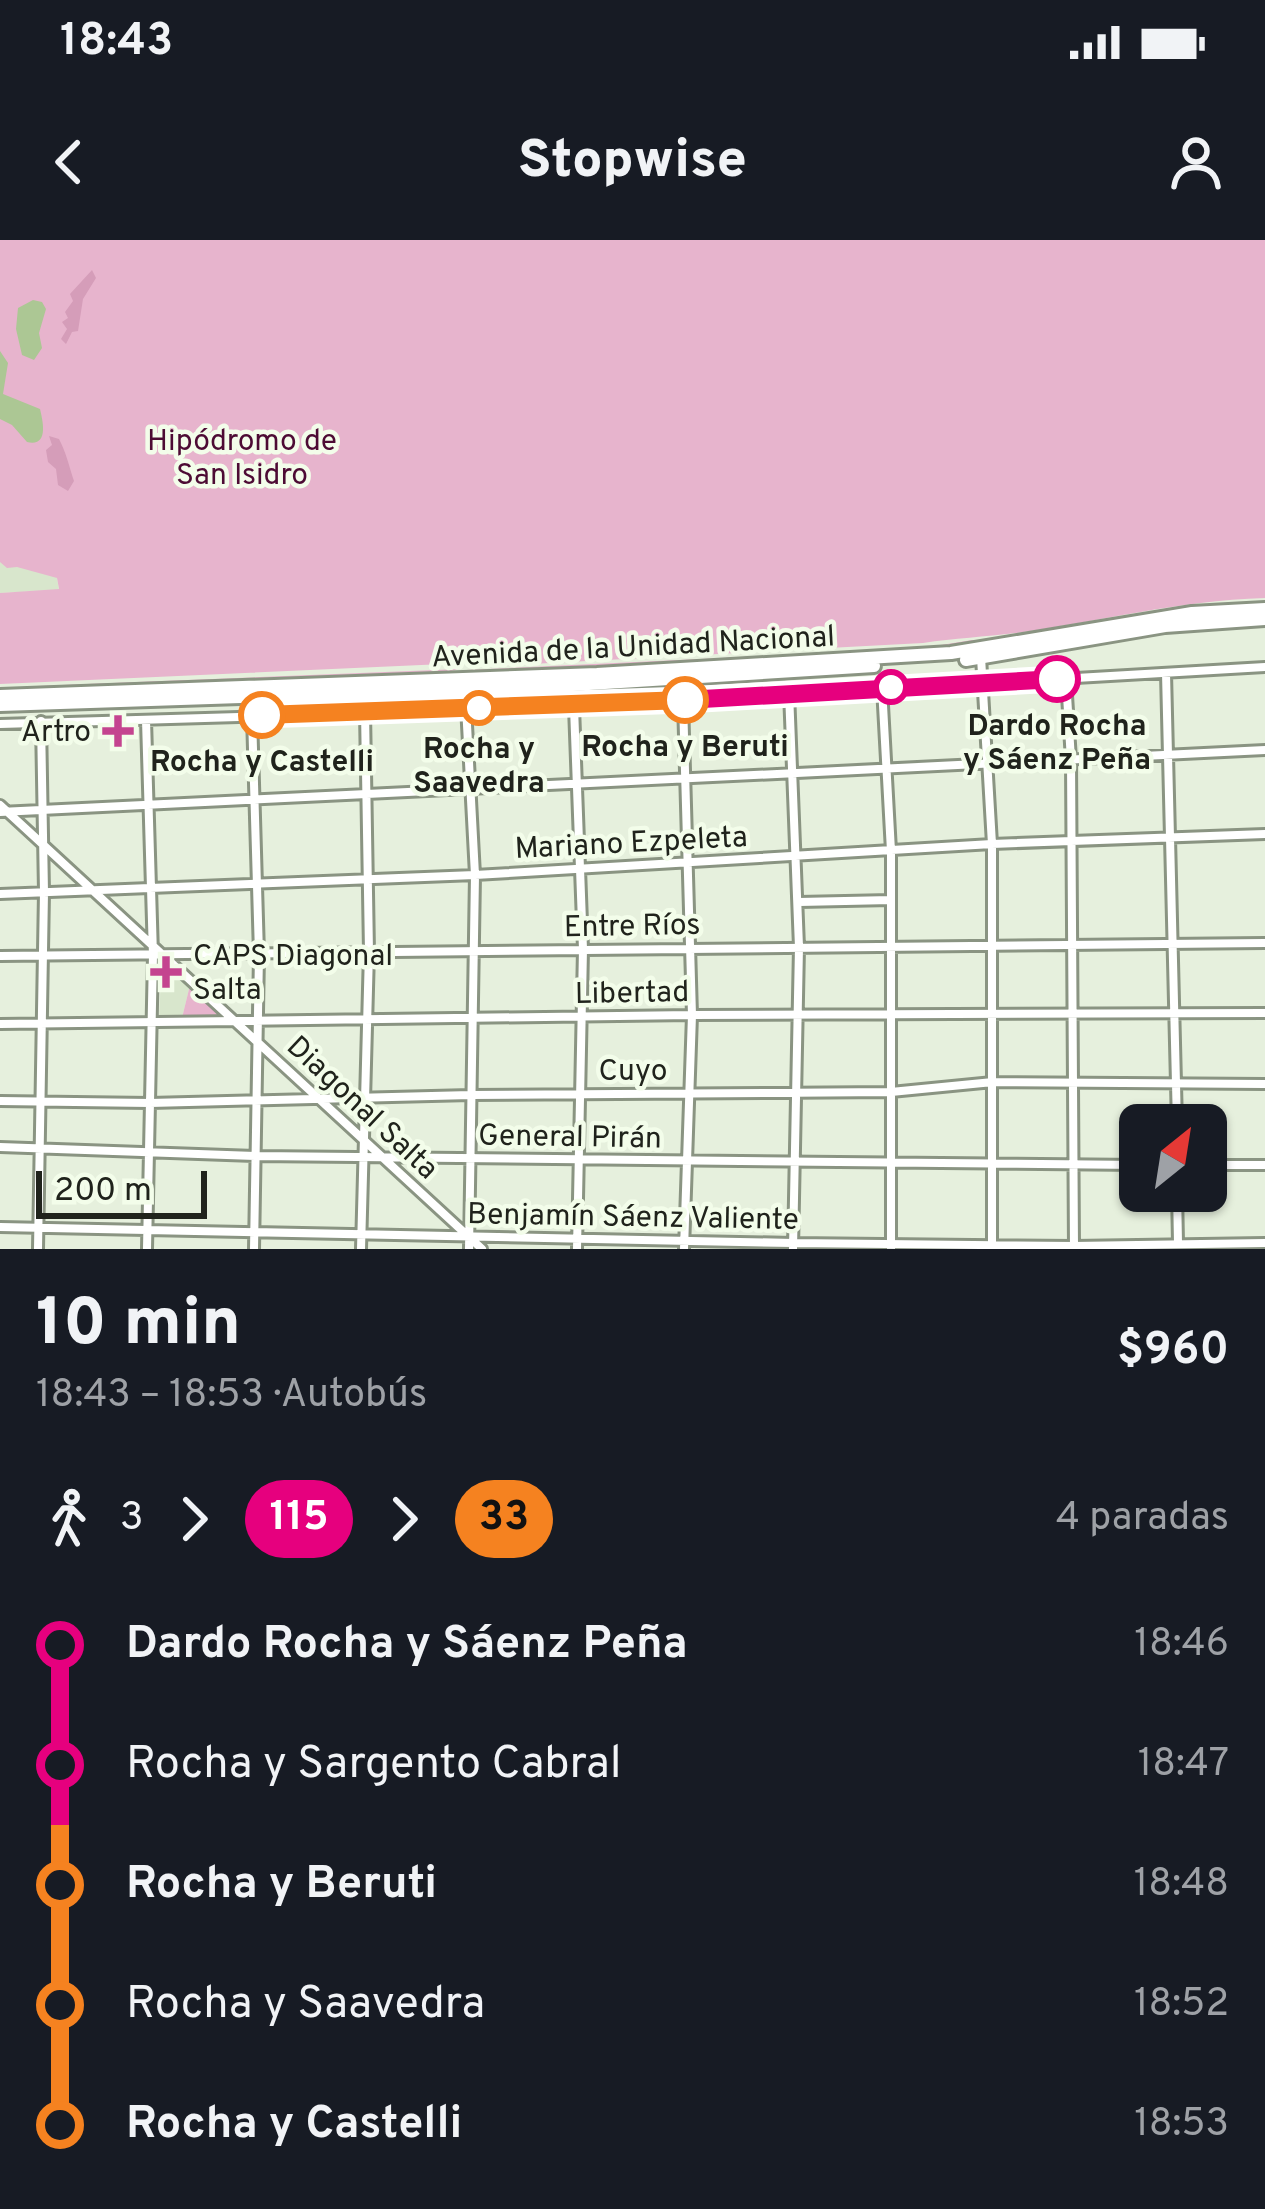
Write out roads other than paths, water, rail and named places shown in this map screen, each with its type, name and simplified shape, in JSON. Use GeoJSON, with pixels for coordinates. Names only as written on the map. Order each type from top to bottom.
{"type":"FeatureCollection","features":[{"type":"Feature","properties":{"kind":"main road","name":"Avenida de la Unidad Nacional"},"geometry":{"type":"LineString","coordinates":[[981,654],[1192,613],[1265,609]]}},
{"type":"Feature","properties":{"kind":"main road","name":"Avenida de la Unidad Nacional"},"geometry":{"type":"LineString","coordinates":[[0,700],[465,684],[981,654],[1166,626],[1265,619]]}},
{"type":"Feature","properties":{"kind":"street"},"geometry":{"type":"LineString","coordinates":[[981,654],[992,844],[991,1247]]}},
{"type":"Feature","properties":{"kind":"street"},"geometry":{"type":"LineString","coordinates":[[0,724],[574,707],[1265,668]]}},
{"type":"Feature","properties":{"kind":"street"},"geometry":{"type":"LineString","coordinates":[[1166,673],[1177,1104]]}},
{"type":"Feature","properties":{"kind":"street"},"geometry":{"type":"LineString","coordinates":[[1066,679],[1071,760],[1074,1247]]}},
{"type":"Feature","properties":{"kind":"street"},"geometry":{"type":"LineString","coordinates":[[465,684],[475,875],[469,1249]]}},
{"type":"Feature","properties":{"kind":"street"},"geometry":{"type":"LineString","coordinates":[[882,687],[891,851],[891,1246]]}},
{"type":"Feature","properties":{"kind":"street"},"geometry":{"type":"LineString","coordinates":[[789,692],[800,947],[793,1246]]}},
{"type":"Feature","properties":{"kind":"street"},"geometry":{"type":"LineString","coordinates":[[683,700],[692,1015],[684,1244]]}},
{"type":"Feature","properties":{"kind":"street"},"geometry":{"type":"LineString","coordinates":[[574,707],[583,950],[577,1244]]}},
{"type":"Feature","properties":{"kind":"street"},"geometry":{"type":"LineString","coordinates":[[361,1249],[369,952],[365,711]]}},
{"type":"Feature","properties":{"kind":"street"},"geometry":{"type":"LineString","coordinates":[[252,715],[259,883],[254,1249]]}},
{"type":"Feature","properties":{"kind":"street"},"geometry":{"type":"LineString","coordinates":[[146,720],[156,952],[147,1249]]}},
{"type":"Feature","properties":{"kind":"street"},"geometry":{"type":"LineString","coordinates":[[38,1249],[44,892],[41,721]]}},
{"type":"Feature","properties":{"kind":"street"},"geometry":{"type":"LineString","coordinates":[[2,810],[1265,751]]}},
{"type":"Feature","properties":{"kind":"street","name":"Diagonal Salta"},"geometry":{"type":"LineString","coordinates":[[2,810],[482,1249]]}},
{"type":"Feature","properties":{"kind":"street","name":"Mariano Ezpeleta"},"geometry":{"type":"LineString","coordinates":[[0,894],[1265,834]]}},
{"type":"Feature","properties":{"kind":"street"},"geometry":{"type":"LineString","coordinates":[[799,902],[891,900]]}},
{"type":"Feature","properties":{"kind":"street","name":"Entre Ríos"},"geometry":{"type":"LineString","coordinates":[[0,956],[1265,944]]}},
{"type":"Feature","properties":{"kind":"street","name":"Libertad"},"geometry":{"type":"LineString","coordinates":[[0,1024],[1265,1013]]}},
{"type":"Feature","properties":{"kind":"street","name":"Cuyo"},"geometry":{"type":"LineString","coordinates":[[0,1100],[150,1103],[472,1094],[890,1092],[993,1082],[1265,1084]]}},
{"type":"Feature","properties":{"kind":"street","name":"General Pirán"},"geometry":{"type":"LineString","coordinates":[[0,1147],[255,1156],[1119,1166]]}},
{"type":"Feature","properties":{"kind":"street"},"geometry":{"type":"LineString","coordinates":[[1227,1165],[1265,1165]]}},
{"type":"Feature","properties":{"kind":"street"},"geometry":{"type":"LineString","coordinates":[[1177,1212],[1178,1246]]}},
{"type":"Feature","properties":{"kind":"street","name":"Benjamín Sáenz Valiente"},"geometry":{"type":"LineString","coordinates":[[0,1227],[470,1237],[577,1244],[1074,1247],[1265,1243]]}},
{"type":"Feature","properties":{"kind":"place","name":"Dardo Rocha y Sáenz Peña"},"geometry":{"type":"Point","coordinates":[1057,679]}},
{"type":"Feature","properties":{"kind":"place","name":"Rocha y Beruti"},"geometry":{"type":"Point","coordinates":[685,700]}},
{"type":"Feature","properties":{"kind":"place","name":"Rocha y Saavedra"},"geometry":{"type":"Point","coordinates":[479,708]}},
{"type":"Feature","properties":{"kind":"place","name":"Rocha y Castelli"},"geometry":{"type":"Point","coordinates":[262,715]}},
{"type":"Feature","properties":{"kind":"place","name":"Artro"},"geometry":{"type":"Point","coordinates":[118,731]}},
{"type":"Feature","properties":{"kind":"place","name":"CAPS Diagonal Salta"},"geometry":{"type":"Point","coordinates":[166,972]}},
{"type":"Feature","properties":{"kind":"park label","name":"Hipódromo de San Isidro"},"geometry":{"type":"Point","coordinates":[242,457]}}]}
